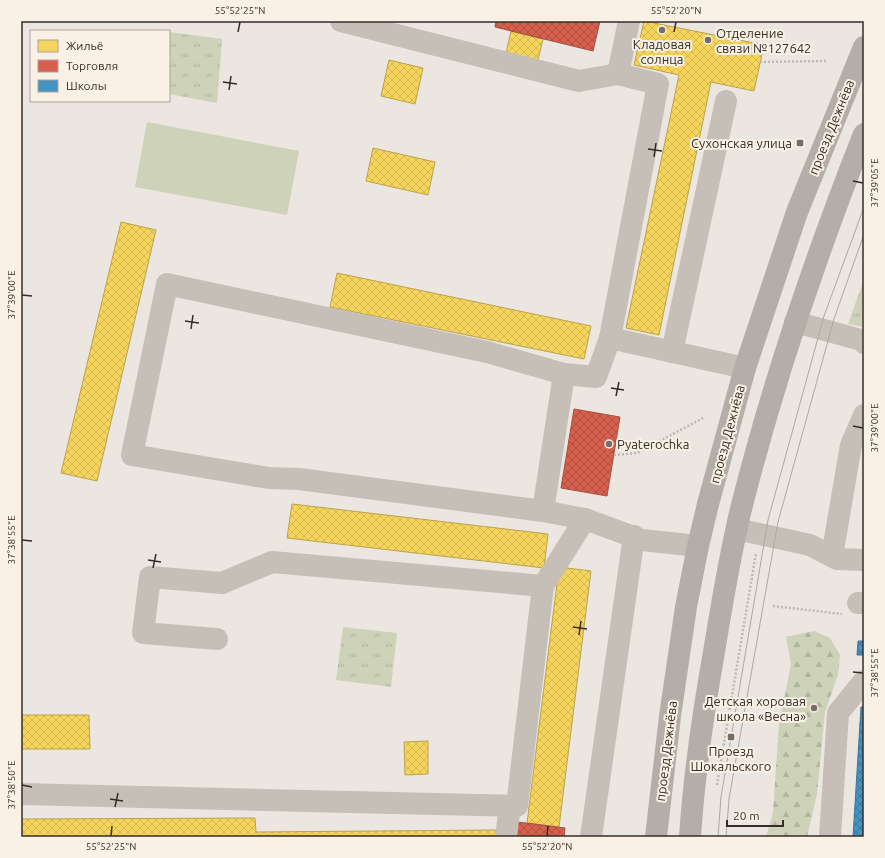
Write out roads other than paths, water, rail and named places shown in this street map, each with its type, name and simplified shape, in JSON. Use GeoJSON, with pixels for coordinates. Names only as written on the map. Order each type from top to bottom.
{"type":"FeatureCollection","features":[{"type":"Feature","properties":{"kind":"main road","name":"проезд Дежнёва"},"geometry":{"type":"LineString","coordinates":[[656,837],[670,716],[686,607],[698,546],[745,368],[797,212],[864,47]]}},
{"type":"Feature","properties":{"kind":"main road"},"geometry":{"type":"LineString","coordinates":[[690,837],[703,715],[744,499],[795,322],[830,219],[864,134]]}},
{"type":"Feature","properties":{"kind":"lane"},"geometry":{"type":"LineString","coordinates":[[341,21],[579,81],[618,74],[658,84],[610,338],[596,377],[564,374],[487,352],[167,284],[132,455],[269,478],[299,480],[543,511],[585,519],[642,540],[698,546]]}},
{"type":"Feature","properties":{"kind":"lane"},"geometry":{"type":"LineString","coordinates":[[618,74],[629,21]]}},
{"type":"Feature","properties":{"kind":"lane"},"geometry":{"type":"LineString","coordinates":[[672,352],[726,101]]}},
{"type":"Feature","properties":{"kind":"lane"},"geometry":{"type":"LineString","coordinates":[[795,322],[861,340],[864,343]]}},
{"type":"Feature","properties":{"kind":"lane"},"geometry":{"type":"LineString","coordinates":[[610,338],[745,368]]}},
{"type":"Feature","properties":{"kind":"lane"},"geometry":{"type":"LineString","coordinates":[[543,511],[564,374]]}},
{"type":"Feature","properties":{"kind":"lane"},"geometry":{"type":"LineString","coordinates":[[832,556],[851,445],[864,415]]}},
{"type":"Feature","properties":{"kind":"lane"},"geometry":{"type":"LineString","coordinates":[[21,794],[517,806],[542,586],[585,519]]}},
{"type":"Feature","properties":{"kind":"lane"},"geometry":{"type":"LineString","coordinates":[[737,530],[810,545],[837,558],[864,560]]}},
{"type":"Feature","properties":{"kind":"lane"},"geometry":{"type":"LineString","coordinates":[[591,837],[634,536]]}},
{"type":"Feature","properties":{"kind":"lane"},"geometry":{"type":"LineString","coordinates":[[216,639],[143,633],[150,577],[222,583],[272,562],[542,586]]}},
{"type":"Feature","properties":{"kind":"lane"},"geometry":{"type":"LineString","coordinates":[[830,837],[838,713],[864,681]]}},
{"type":"Feature","properties":{"kind":"lane"},"geometry":{"type":"LineString","coordinates":[[506,837],[510,806]]}},
{"type":"Feature","properties":{"kind":"tram line"},"geometry":{"type":"LineString","coordinates":[[718,837],[721,797],[768,520],[824,316],[864,207]]}},
{"type":"Feature","properties":{"kind":"tram line"},"geometry":{"type":"LineString","coordinates":[[726,837],[729,799],[778,522],[834,319],[864,234]]}},
{"type":"Feature","properties":{"kind":"place","name":"Кладовая солнца"},"geometry":{"type":"Point","coordinates":[662,30]}},
{"type":"Feature","properties":{"kind":"place","name":"Отделение связи №127642"},"geometry":{"type":"Point","coordinates":[708,40]}},
{"type":"Feature","properties":{"kind":"place","name":"Сухонская улица"},"geometry":{"type":"Point","coordinates":[800,143]}},
{"type":"Feature","properties":{"kind":"place","name":"Pyaterochka"},"geometry":{"type":"Point","coordinates":[609,444]}},
{"type":"Feature","properties":{"kind":"place","name":"Детская хоровая школа «Весна»"},"geometry":{"type":"Point","coordinates":[814,708]}},
{"type":"Feature","properties":{"kind":"place","name":"Проезд Шокальского"},"geometry":{"type":"Point","coordinates":[731,737]}}]}
